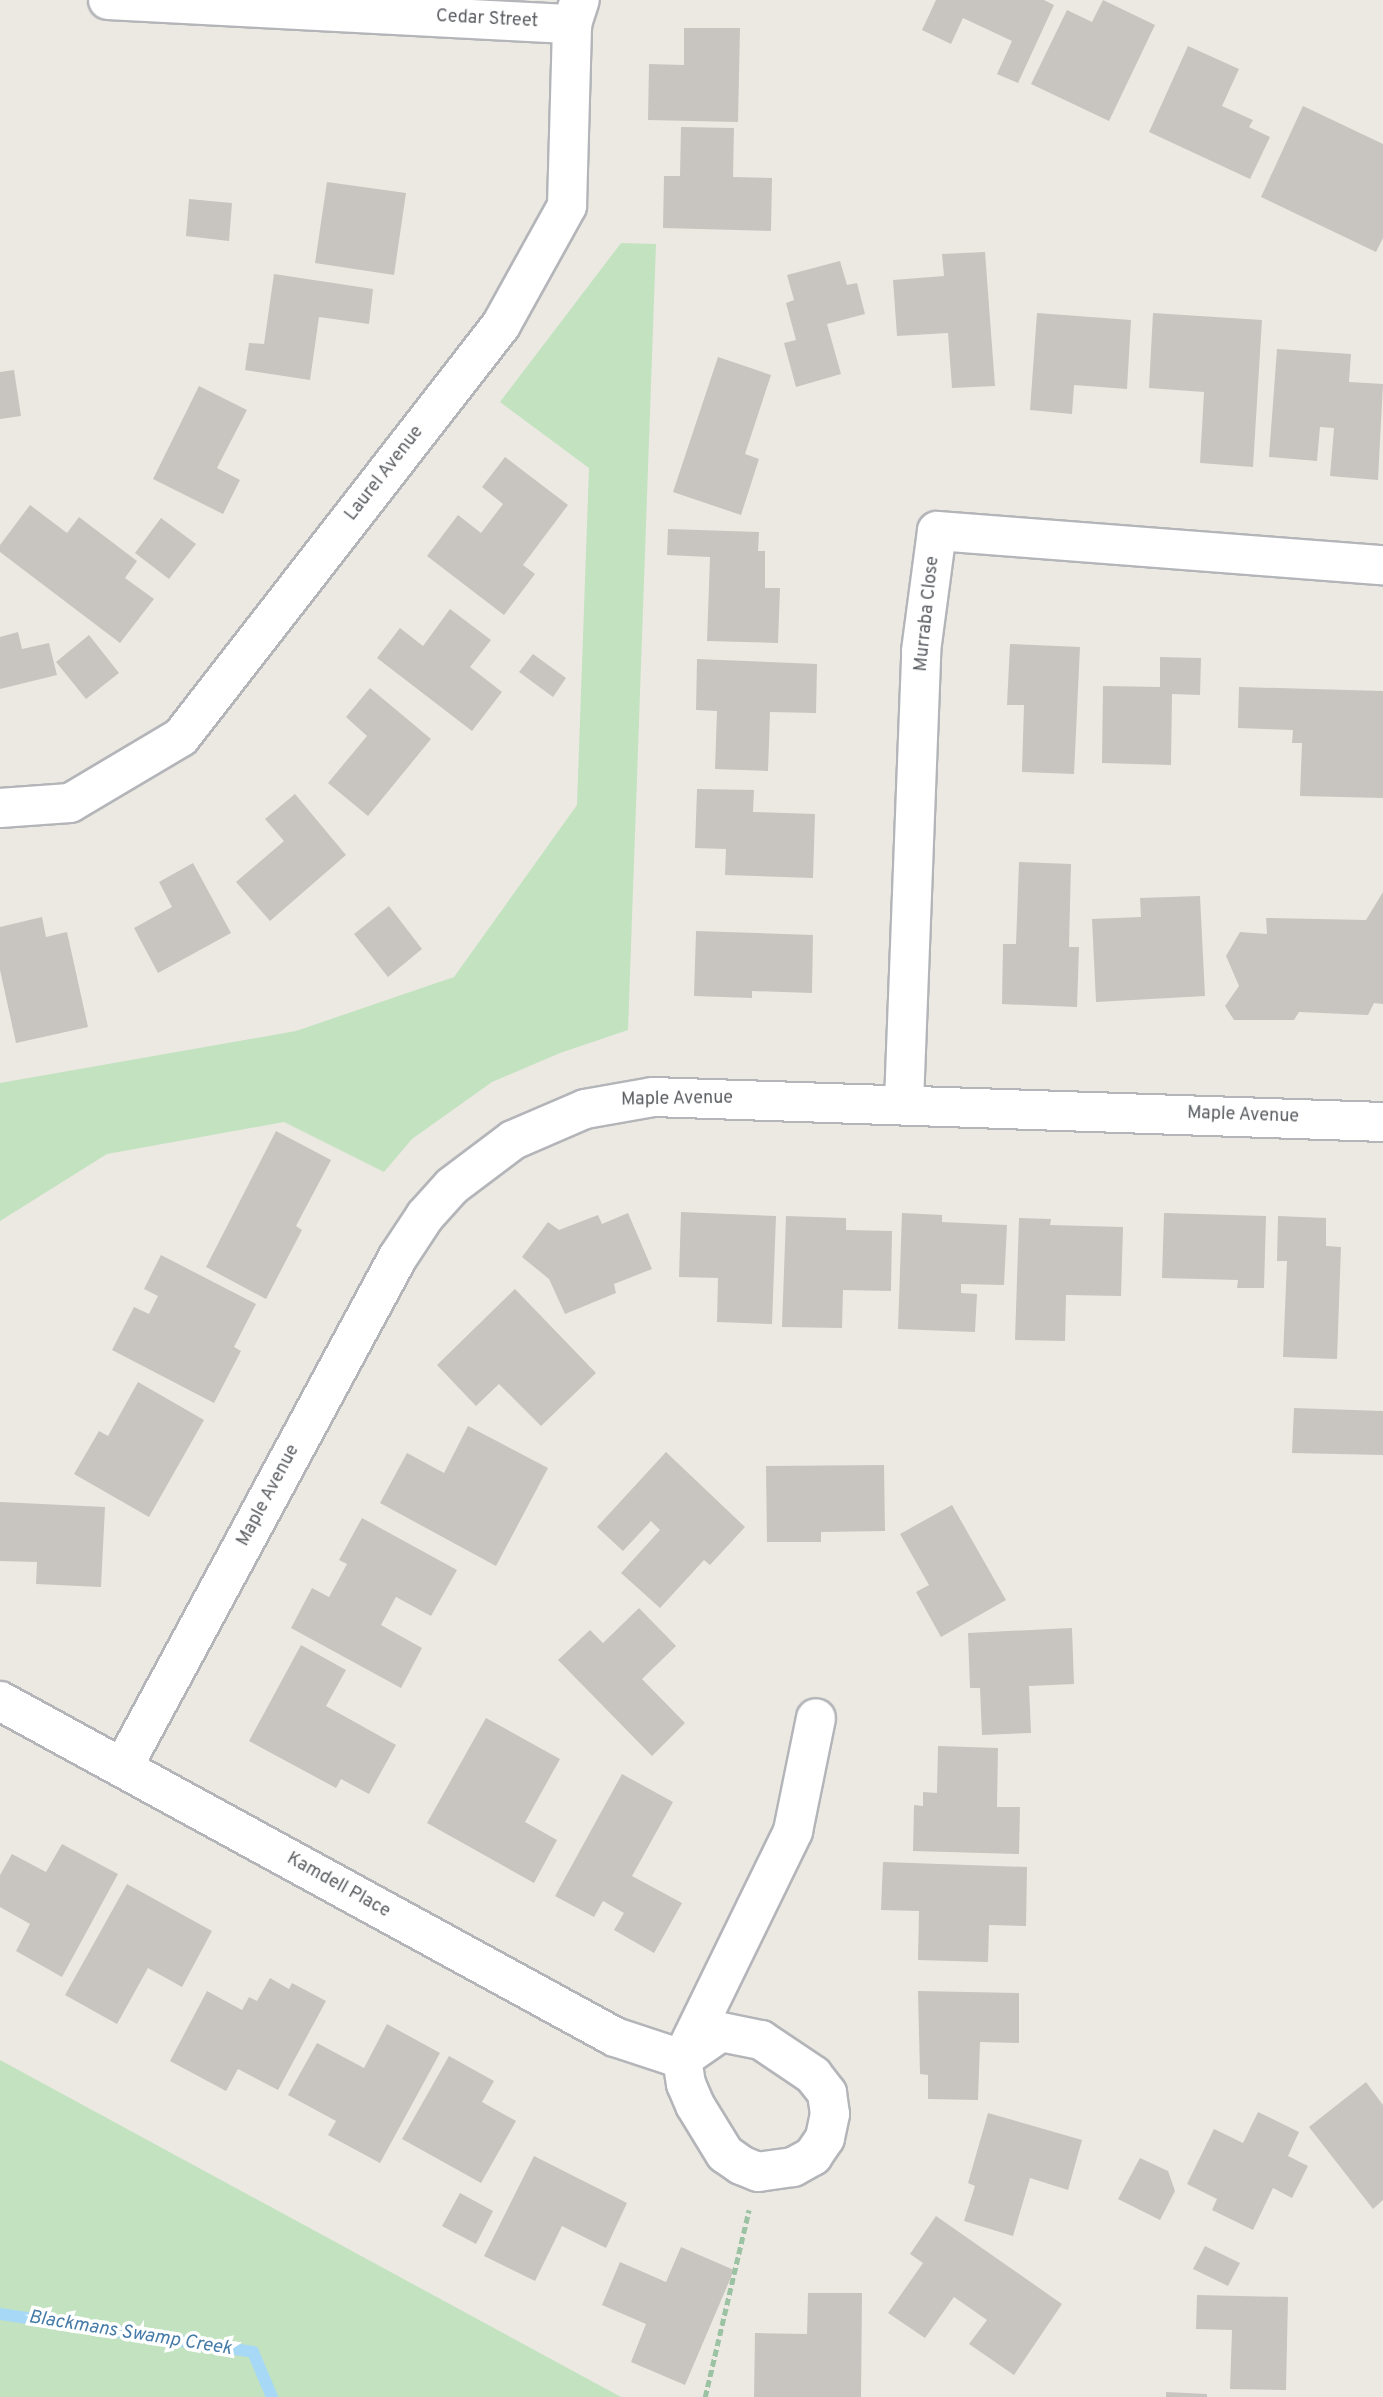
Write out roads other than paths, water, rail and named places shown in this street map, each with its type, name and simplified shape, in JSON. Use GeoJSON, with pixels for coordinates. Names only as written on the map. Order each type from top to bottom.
{"type":"FeatureCollection","features":[{"type":"Feature","properties":{"kind":"street","name":"Cedar Street"},"geometry":{"type":"LineString","coordinates":[[108,0],[576,12]]}},
{"type":"Feature","properties":{"kind":"street","name":"Laurel Avenue"},"geometry":{"type":"LineString","coordinates":[[0,808],[71,803],[181,737],[501,326],[567,206],[576,12]]}},
{"type":"Feature","properties":{"kind":"street","name":"Murraba Close"},"geometry":{"type":"LineString","coordinates":[[904,1102],[921,651],[937,531],[1383,565]]}},
{"type":"Feature","properties":{"kind":"street","name":"Maple Avenue"},"geometry":{"type":"LineString","coordinates":[[123,1768],[398,1257],[425,1216],[452,1186],[513,1140],[552,1121],[617,1100],[904,1102],[1383,1122]]}},
{"type":"Feature","properties":{"kind":"street","name":"Kamdell Place"},"geometry":{"type":"LineString","coordinates":[[0,1701],[615,2037],[682,2059]]}},
{"type":"Feature","properties":{"kind":"street"},"geometry":{"type":"LineString","coordinates":[[682,2059],[721,2032],[741,2033],[761,2040],[813,2075],[827,2093],[830,2114],[825,2138],[813,2155],[793,2167],[758,2172],[725,2154],[686,2084],[682,2059],[788,1843],[816,1718]]}},
{"type":"Feature","properties":{"kind":"waterway","name":"Blackmans Swamp Creek"},"geometry":{"type":"LineString","coordinates":[[0,2314],[253,2352],[272,2397]]}}]}
